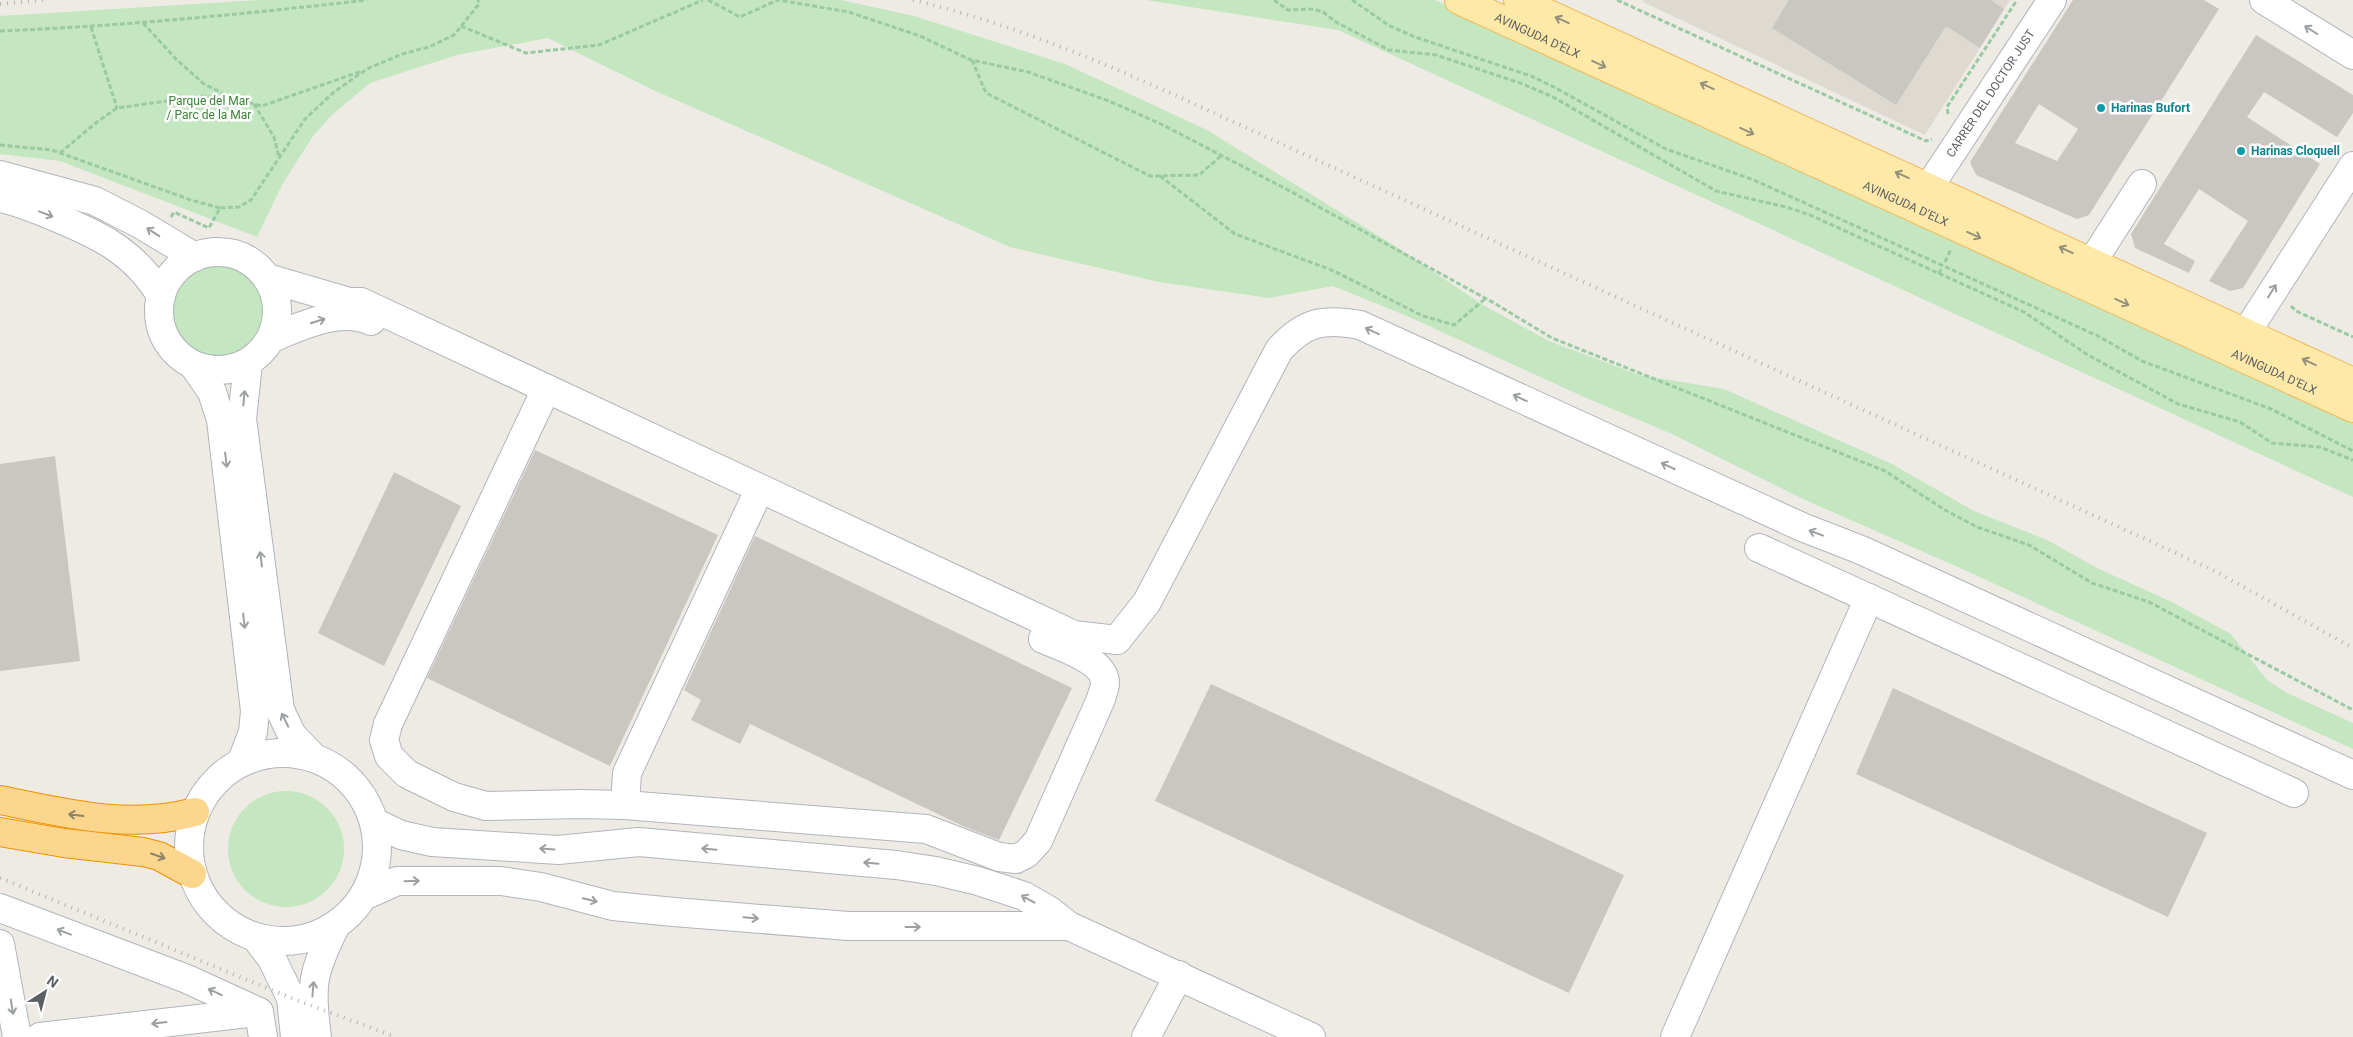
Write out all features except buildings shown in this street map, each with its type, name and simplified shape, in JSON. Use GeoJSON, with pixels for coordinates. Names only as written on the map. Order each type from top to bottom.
{"type":"FeatureCollection","features":[{"type":"Feature","properties":{"kind":"highway"},"geometry":{"type":"LineString","coordinates":[[0,800],[66,814],[124,821],[153,820],[195,812]]}},
{"type":"Feature","properties":{"kind":"highway"},"geometry":{"type":"LineString","coordinates":[[0,832],[159,856],[192,874]]}},
{"type":"Feature","properties":{"kind":"main road","name":"AVINGUDA D'ELX"},"geometry":{"type":"LineString","coordinates":[[1459,0],[2353,408]]}},
{"type":"Feature","properties":{"kind":"main road","name":"AVINGUDA D'ELX"},"geometry":{"type":"LineString","coordinates":[[1518,0],[2353,382]]}},
{"type":"Feature","properties":{"kind":"street","name":"CARRER DEL DOCTOR JUST"},"geometry":{"type":"LineString","coordinates":[[1929,187],[2052,0]]}},
{"type":"Feature","properties":{"kind":"street"},"geometry":{"type":"LineString","coordinates":[[2264,0],[2353,55]]}},
{"type":"Feature","properties":{"kind":"street"},"geometry":{"type":"LineString","coordinates":[[2246,333],[2353,166]]}},
{"type":"Feature","properties":{"kind":"street"},"geometry":{"type":"LineString","coordinates":[[0,175],[95,201],[195,257]]}},
{"type":"Feature","properties":{"kind":"street"},"geometry":{"type":"LineString","coordinates":[[2092,262],[2142,184]]}},
{"type":"Feature","properties":{"kind":"street"},"geometry":{"type":"LineString","coordinates":[[0,198],[12,200],[64,221],[119,248],[136,262],[161,296]]}},
{"type":"Feature","properties":{"kind":"street"},"geometry":{"type":"LineString","coordinates":[[194,366],[222,370],[248,363],[265,348],[272,338],[277,318],[276,297],[267,278],[258,268],[235,255],[208,253],[195,257],[173,272],[161,296],[159,317],[165,337],[173,349],[194,366],[212,392],[221,420],[255,711],[253,732],[242,761]]}},
{"type":"Feature","properties":{"kind":"street"},"geometry":{"type":"LineString","coordinates":[[267,278],[359,311],[540,402],[1092,661],[1100,669],[1105,682],[1101,698],[1038,841],[1026,854],[1016,859],[999,857],[926,829],[625,805],[486,806],[454,797],[408,774],[389,756],[384,740],[388,724],[540,402]]}},
{"type":"Feature","properties":{"kind":"street"},"geometry":{"type":"LineString","coordinates":[[272,338],[324,319],[348,317],[359,311],[361,302],[1074,635],[1117,640],[1147,602],[1279,350],[1294,334],[1314,324],[1338,321],[1360,325],[1802,527],[1862,550],[2353,775]]}},
{"type":"Feature","properties":{"kind":"street"},"geometry":{"type":"LineString","coordinates":[[248,363],[242,419],[280,710],[292,735],[314,758]]}},
{"type":"Feature","properties":{"kind":"street"},"geometry":{"type":"LineString","coordinates":[[625,805],[627,773],[753,503]]}},
{"type":"Feature","properties":{"kind":"street"},"geometry":{"type":"LineString","coordinates":[[1759,548],[2294,793]]}},
{"type":"Feature","properties":{"kind":"street"},"geometry":{"type":"LineString","coordinates":[[1675,1037],[1869,598]]}},
{"type":"Feature","properties":{"kind":"street"},"geometry":{"type":"LineString","coordinates":[[290,752],[314,758],[341,772],[362,794],[374,822],[378,847],[375,872],[366,894],[347,918],[335,927],[310,938],[283,942],[256,938],[228,924],[205,902],[192,874],[188,842],[195,812],[206,791],[222,774],[242,761],[266,754],[290,752]]}},
{"type":"Feature","properties":{"kind":"street"},"geometry":{"type":"LineString","coordinates":[[374,822],[401,835],[432,842],[558,850],[639,842],[896,865],[936,871],[978,881],[1024,896],[1050,911],[1069,926],[1311,1037]]}},
{"type":"Feature","properties":{"kind":"street"},"geometry":{"type":"LineString","coordinates":[[366,894],[397,881],[501,881],[541,887],[613,906],[683,913],[848,926],[1069,926]]}},
{"type":"Feature","properties":{"kind":"street"},"geometry":{"type":"LineString","coordinates":[[0,908],[187,980],[261,1024]]}},
{"type":"Feature","properties":{"kind":"street"},"geometry":{"type":"LineString","coordinates":[[316,1037],[313,1005],[316,969],[335,927]]}},
{"type":"Feature","properties":{"kind":"street"},"geometry":{"type":"LineString","coordinates":[[256,938],[276,966],[291,998],[295,1037]]}},
{"type":"Feature","properties":{"kind":"street"},"geometry":{"type":"LineString","coordinates":[[0,944],[16,1037]]}},
{"type":"Feature","properties":{"kind":"street"},"geometry":{"type":"LineString","coordinates":[[1146,1037],[1179,975]]}},
{"type":"Feature","properties":{"kind":"street"},"geometry":{"type":"LineString","coordinates":[[40,1037],[261,1024]]}},
{"type":"Feature","properties":{"kind":"path"},"geometry":{"type":"LineString","coordinates":[[0,30],[143,23],[367,0]]}},
{"type":"Feature","properties":{"kind":"path"},"geometry":{"type":"LineString","coordinates":[[60,153],[117,108],[202,96],[234,99],[262,106],[292,97],[402,54],[430,47],[454,35],[479,4],[478,0]]}},
{"type":"Feature","properties":{"kind":"path"},"geometry":{"type":"LineString","coordinates":[[461,26],[526,53],[599,44],[703,0]]}},
{"type":"Feature","properties":{"kind":"path"},"geometry":{"type":"LineString","coordinates":[[708,0],[740,17],[778,0],[849,12],[920,36],[971,60],[1028,72],[1109,101],[1163,125],[1221,156],[1485,299],[1552,338],[1885,471],[1945,510],[1977,527],[2028,545],[2092,583],[2149,602],[2353,710]]}},
{"type":"Feature","properties":{"kind":"path"},"geometry":{"type":"LineString","coordinates":[[1274,0],[1288,10],[1314,9],[1323,12],[1336,22],[1389,50],[1436,55],[1522,84],[1553,97],[1716,191],[1786,206],[1810,215],[2024,312],[2088,355],[2178,404],[2240,422],[2272,443],[2320,446],[2353,460]]}},
{"type":"Feature","properties":{"kind":"path"},"geometry":{"type":"LineString","coordinates":[[1352,0],[1390,26],[1415,37],[1531,76],[1554,86],[1666,149],[1754,180],[2098,336],[2142,361],[2271,409],[2353,451]]}},
{"type":"Feature","properties":{"kind":"path"},"geometry":{"type":"LineString","coordinates":[[1616,0],[1926,141],[1934,139]]}},
{"type":"Feature","properties":{"kind":"path"},"geometry":{"type":"LineString","coordinates":[[1948,116],[1947,107],[2017,0]]}},
{"type":"Feature","properties":{"kind":"path"},"geometry":{"type":"LineString","coordinates":[[143,23],[176,59],[204,84],[234,99]]}},
{"type":"Feature","properties":{"kind":"path"},"geometry":{"type":"LineString","coordinates":[[90,27],[117,108]]}},
{"type":"Feature","properties":{"kind":"path"},"geometry":{"type":"LineString","coordinates":[[971,60],[986,94],[1150,176],[1199,175],[1221,156]]}},
{"type":"Feature","properties":{"kind":"path"},"geometry":{"type":"LineString","coordinates":[[0,145],[52,150],[191,200],[220,208],[239,207],[252,200],[305,119],[334,92],[367,69]]}},
{"type":"Feature","properties":{"kind":"path"},"geometry":{"type":"LineString","coordinates":[[254,104],[274,137],[279,157]]}},
{"type":"Feature","properties":{"kind":"path"},"geometry":{"type":"LineString","coordinates":[[1160,176],[1235,234],[1334,271],[1423,316],[1454,325],[1485,299]]}},
{"type":"Feature","properties":{"kind":"path"},"geometry":{"type":"LineString","coordinates":[[159,236],[174,212],[209,228],[220,208]]}},
{"type":"Feature","properties":{"kind":"path"},"geometry":{"type":"LineString","coordinates":[[1939,274],[1941,268]]}},
{"type":"Feature","properties":{"kind":"shaded area"},"geometry":{"type":"Polygon","coordinates":[[[1644,0],[2010,0],[1925,135],[1643,2],[1644,0]]]}},
{"type":"Feature","properties":{"kind":"green space","name":"Parque del Mar / Parc de la Mar"},"geometry":{"type":"Polygon","coordinates":[[[259,0],[841,0],[914,16],[1065,64],[1207,130],[1398,248],[1483,305],[1549,341],[1639,375],[1724,389],[1892,464],[1974,511],[2047,540],[2099,569],[2172,602],[2231,634],[2267,680],[2287,693],[2353,723],[2353,749],[1960,568],[1803,499],[1672,434],[1584,397],[1407,316],[1333,286],[1269,298],[1159,282],[1010,247],[651,89],[548,38],[457,55],[370,83],[332,115],[313,136],[282,185],[257,237],[60,161],[0,154],[0,16],[259,0]]]}},
{"type":"Feature","properties":{"kind":"green space"},"geometry":{"type":"Polygon","coordinates":[[[1146,0],[1435,0],[2353,419],[2353,497],[1338,30],[1146,0]]]}},
{"type":"Feature","properties":{"kind":"green space"},"geometry":{"type":"Polygon","coordinates":[[[219,264],[237,268],[253,278],[263,294],[267,312],[263,330],[253,346],[237,356],[219,360],[201,356],[185,346],[175,330],[171,312],[175,294],[185,278],[201,268],[219,264]]]}},
{"type":"Feature","properties":{"kind":"green space"},"geometry":{"type":"Polygon","coordinates":[[[286,791],[308,795],[318,800],[327,808],[335,817],[340,827],[344,849],[340,871],[335,881],[327,890],[318,898],[308,903],[286,907],[264,903],[254,898],[245,890],[237,881],[232,871],[228,849],[232,827],[237,817],[245,808],[254,800],[264,795],[286,791]]]}},
{"type":"Feature","properties":{"kind":"railway"},"geometry":{"type":"LineString","coordinates":[[0,4],[43,0]]}},
{"type":"Feature","properties":{"kind":"railway"},"geometry":{"type":"LineString","coordinates":[[913,0],[981,19],[1048,42],[1114,68],[1179,97],[2213,570],[2353,648]]}},
{"type":"Feature","properties":{"kind":"railway"},"geometry":{"type":"LineString","coordinates":[[0,878],[291,998],[396,1037]]}},
{"type":"Feature","properties":{"kind":"place","name":"Harinas Bufort"},"geometry":{"type":"Point","coordinates":[2101,108]}},
{"type":"Feature","properties":{"kind":"place","name":"Harinas Cloquell"},"geometry":{"type":"Point","coordinates":[2241,151]}}]}
